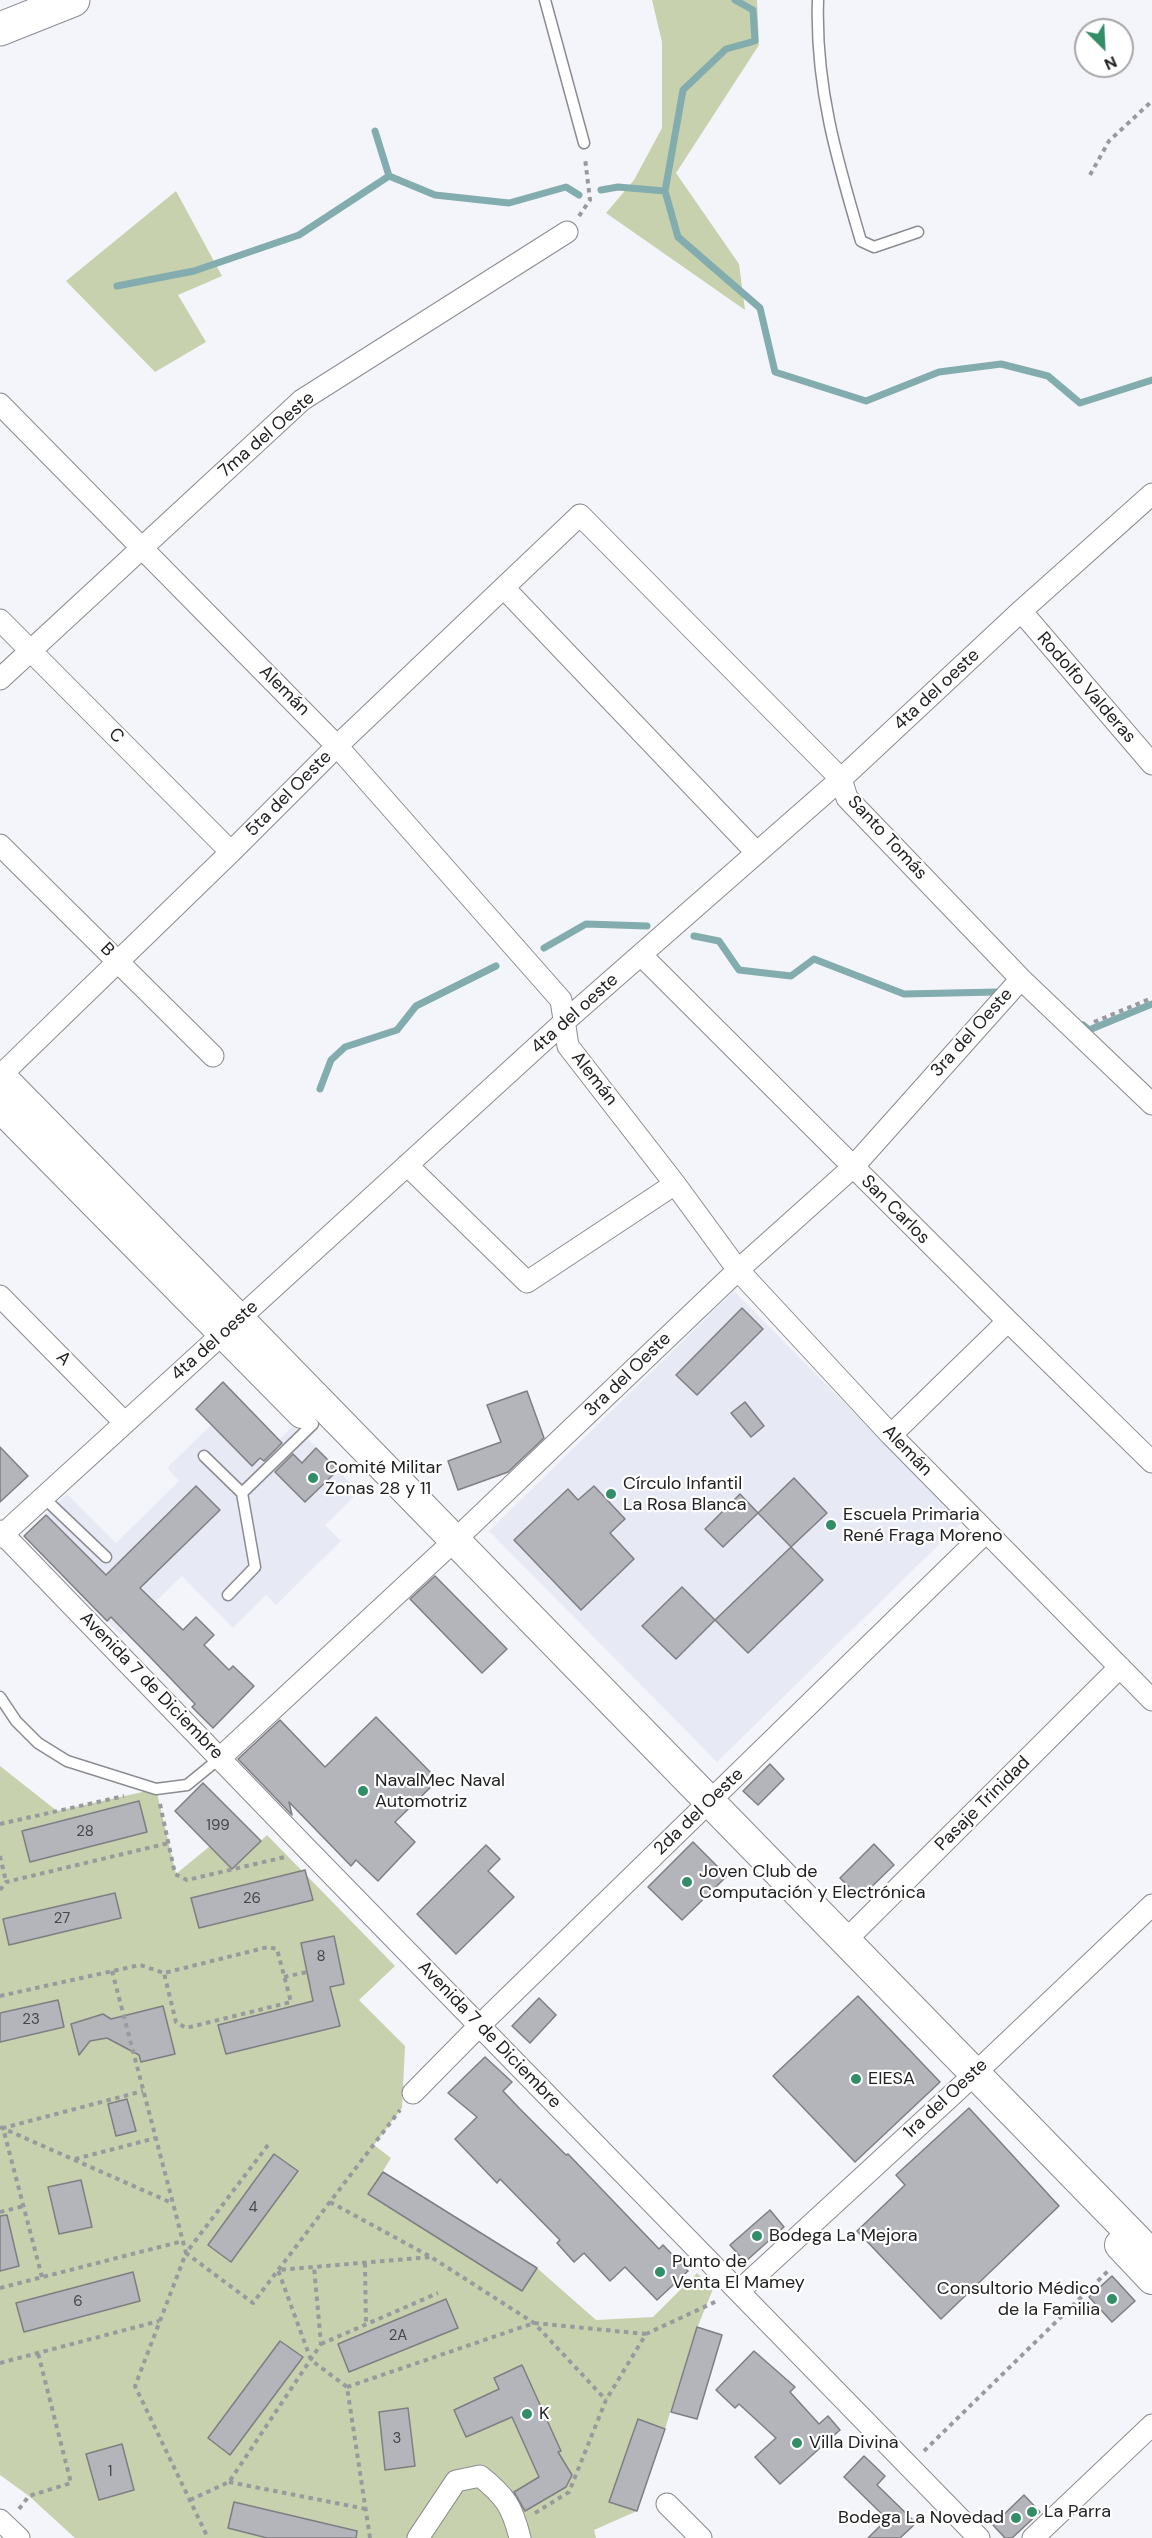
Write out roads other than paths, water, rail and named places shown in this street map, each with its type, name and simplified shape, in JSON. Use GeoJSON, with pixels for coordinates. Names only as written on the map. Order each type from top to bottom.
{"type":"FeatureCollection","features":[{"type":"Feature","properties":{"kind":"highway"},"geometry":{"type":"LineString","coordinates":[[0,29],[73,0]]}},
{"type":"Feature","properties":{"kind":"main road"},"geometry":{"type":"LineString","coordinates":[[0,1076],[231,1326],[704,1806],[1139,2253],[1152,2279]]}},
{"type":"Feature","properties":{"kind":"main road"},"geometry":{"type":"LineString","coordinates":[[0,1107],[231,1326],[313,1424],[447,1547]]}},
{"type":"Feature","properties":{"kind":"main road"},"geometry":{"type":"LineString","coordinates":[[704,1806],[845,1941],[970,2078]]}},
{"type":"Feature","properties":{"kind":"street","name":"7ma del Oeste"},"geometry":{"type":"LineString","coordinates":[[0,679],[302,400],[567,232]]}},
{"type":"Feature","properties":{"kind":"street","name":"Alemán"},"geometry":{"type":"LineString","coordinates":[[0,404],[337,746],[561,1000],[568,1046],[675,1184],[738,1270],[891,1435],[1152,1700]]}},
{"type":"Feature","properties":{"kind":"street","name":"4ta del oeste"},"geometry":{"type":"LineString","coordinates":[[1,1534],[564,1022],[841,779],[1021,611],[1152,494]]}},
{"type":"Feature","properties":{"kind":"street","name":"5ta del Oeste"},"geometry":{"type":"LineString","coordinates":[[0,1076],[337,746],[580,515]]}},
{"type":"Feature","properties":{"kind":"street","name":"Santo Tomás"},"geometry":{"type":"LineString","coordinates":[[580,515],[841,779],[847,798],[1021,978],[1152,1104]]}},
{"type":"Feature","properties":{"kind":"street"},"geometry":{"type":"LineString","coordinates":[[504,588],[757,853]]}},
{"type":"Feature","properties":{"kind":"street","name":"Rodolfo Valderas"},"geometry":{"type":"LineString","coordinates":[[1021,611],[1152,764]]}},
{"type":"Feature","properties":{"kind":"street","name":"C"},"geometry":{"type":"LineString","coordinates":[[0,620],[231,852]]}},
{"type":"Feature","properties":{"kind":"street","name":"B"},"geometry":{"type":"LineString","coordinates":[[0,844],[213,1056]]}},
{"type":"Feature","properties":{"kind":"street","name":"San Carlos"},"geometry":{"type":"LineString","coordinates":[[641,955],[1152,1462]]}},
{"type":"Feature","properties":{"kind":"street","name":"3ra del Oeste"},"geometry":{"type":"LineString","coordinates":[[220,1758],[447,1547],[738,1270],[853,1167],[1021,978]]}},
{"type":"Feature","properties":{"kind":"street"},"geometry":{"type":"LineString","coordinates":[[407,1165],[527,1282],[675,1184]]}},
{"type":"Feature","properties":{"kind":"street","name":"A"},"geometry":{"type":"LineString","coordinates":[[0,1296],[125,1423]]}},
{"type":"Feature","properties":{"kind":"street"},"geometry":{"type":"LineString","coordinates":[[891,1435],[1008,1321]]}},
{"type":"Feature","properties":{"kind":"street","name":"2da del Oeste"},"geometry":{"type":"LineString","coordinates":[[413,2093],[986,1532]]}},
{"type":"Feature","properties":{"kind":"street","name":"Avenida 7 de Diciembre"},"geometry":{"type":"LineString","coordinates":[[1,1534],[979,2538]]}},
{"type":"Feature","properties":{"kind":"street","name":"Pasaje Trinidad"},"geometry":{"type":"LineString","coordinates":[[845,1941],[1120,1667]]}},
{"type":"Feature","properties":{"kind":"street","name":"1ra del Oeste"},"geometry":{"type":"LineString","coordinates":[[739,2291],[970,2078],[1152,1905]]}},
{"type":"Feature","properties":{"kind":"street"},"geometry":{"type":"LineString","coordinates":[[1033,2538],[1152,2425]]}},
{"type":"Feature","properties":{"kind":"street"},"geometry":{"type":"LineString","coordinates":[[418,2538],[456,2481],[480,2476],[504,2495],[518,2531]]}},
{"type":"Feature","properties":{"kind":"street"},"geometry":{"type":"LineString","coordinates":[[667,2504],[701,2538]]}},
{"type":"Feature","properties":{"kind":"lane"},"geometry":{"type":"LineString","coordinates":[[545,0],[584,143]]}},
{"type":"Feature","properties":{"kind":"lane"},"geometry":{"type":"LineString","coordinates":[[818,0],[822,95],[861,241],[874,247],[918,232]]}},
{"type":"Feature","properties":{"kind":"lane"},"geometry":{"type":"LineString","coordinates":[[242,1493],[313,1424]]}},
{"type":"Feature","properties":{"kind":"lane"},"geometry":{"type":"LineString","coordinates":[[204,1456],[242,1493],[255,1567],[228,1595]]}},
{"type":"Feature","properties":{"kind":"lane"},"geometry":{"type":"LineString","coordinates":[[44,1497],[106,1557]]}},
{"type":"Feature","properties":{"kind":"lane"},"geometry":{"type":"LineString","coordinates":[[0,1697],[16,1721],[38,1743],[67,1761],[156,1789],[186,1785],[220,1758]]}},
{"type":"Feature","properties":{"kind":"waterway"},"geometry":{"type":"LineString","coordinates":[[735,0],[753,10],[755,41],[726,49],[683,90],[665,191],[678,237],[760,308],[775,372],[866,401],[939,372],[1001,364],[1048,376],[1080,403],[1152,380]]}},
{"type":"Feature","properties":{"kind":"waterway"},"geometry":{"type":"LineString","coordinates":[[375,131],[389,176]]}},
{"type":"Feature","properties":{"kind":"waterway"},"geometry":{"type":"LineString","coordinates":[[117,286],[194,271],[299,235],[389,176],[435,195],[509,203],[566,187],[579,195]]}},
{"type":"Feature","properties":{"kind":"waterway"},"geometry":{"type":"LineString","coordinates":[[601,190],[618,187],[665,191]]}},
{"type":"Feature","properties":{"kind":"waterway"},"geometry":{"type":"LineString","coordinates":[[544,948],[586,924],[647,926]]}},
{"type":"Feature","properties":{"kind":"waterway"},"geometry":{"type":"LineString","coordinates":[[694,936],[719,941],[739,970],[791,976],[814,959],[904,994],[997,992]]}},
{"type":"Feature","properties":{"kind":"waterway"},"geometry":{"type":"LineString","coordinates":[[320,1089],[331,1060],[345,1047],[397,1030],[416,1006],[496,966]]}},
{"type":"Feature","properties":{"kind":"waterway"},"geometry":{"type":"LineString","coordinates":[[1083,1025],[1089,1030],[1152,1004]]}},
{"type":"Feature","properties":{"kind":"place","name":"Comité Militar Zonas 28 y 11"},"geometry":{"type":"Point","coordinates":[313,1478]}},
{"type":"Feature","properties":{"kind":"place","name":"Círculo Infantil La Rosa Blanca"},"geometry":{"type":"Point","coordinates":[611,1494]}},
{"type":"Feature","properties":{"kind":"place","name":"Escuela Primaria René Fraga Moreno"},"geometry":{"type":"Point","coordinates":[831,1525]}},
{"type":"Feature","properties":{"kind":"place","name":"NavalMec Naval Automotriz"},"geometry":{"type":"Point","coordinates":[363,1791]}},
{"type":"Feature","properties":{"kind":"place","name":"Joven Club de Computación y Electrónica"},"geometry":{"type":"Point","coordinates":[687,1882]}},
{"type":"Feature","properties":{"kind":"place","name":"EIESA"},"geometry":{"type":"Point","coordinates":[856,2079]}},
{"type":"Feature","properties":{"kind":"place","name":"Bodega La Mejora"},"geometry":{"type":"Point","coordinates":[757,2236]}},
{"type":"Feature","properties":{"kind":"place","name":"Punto de Venta El Mamey"},"geometry":{"type":"Point","coordinates":[660,2272]}},
{"type":"Feature","properties":{"kind":"place","name":"Consultorio Médico de la Familia"},"geometry":{"type":"Point","coordinates":[1112,2299]}},
{"type":"Feature","properties":{"kind":"place","name":"K"},"geometry":{"type":"Point","coordinates":[527,2414]}},
{"type":"Feature","properties":{"kind":"place","name":"Villa Divina"},"geometry":{"type":"Point","coordinates":[797,2443]}},
{"type":"Feature","properties":{"kind":"place","name":"La Parra"},"geometry":{"type":"Point","coordinates":[1032,2512]}},
{"type":"Feature","properties":{"kind":"place","name":"Bodega La Novedad"},"geometry":{"type":"Point","coordinates":[1016,2518]}}]}
